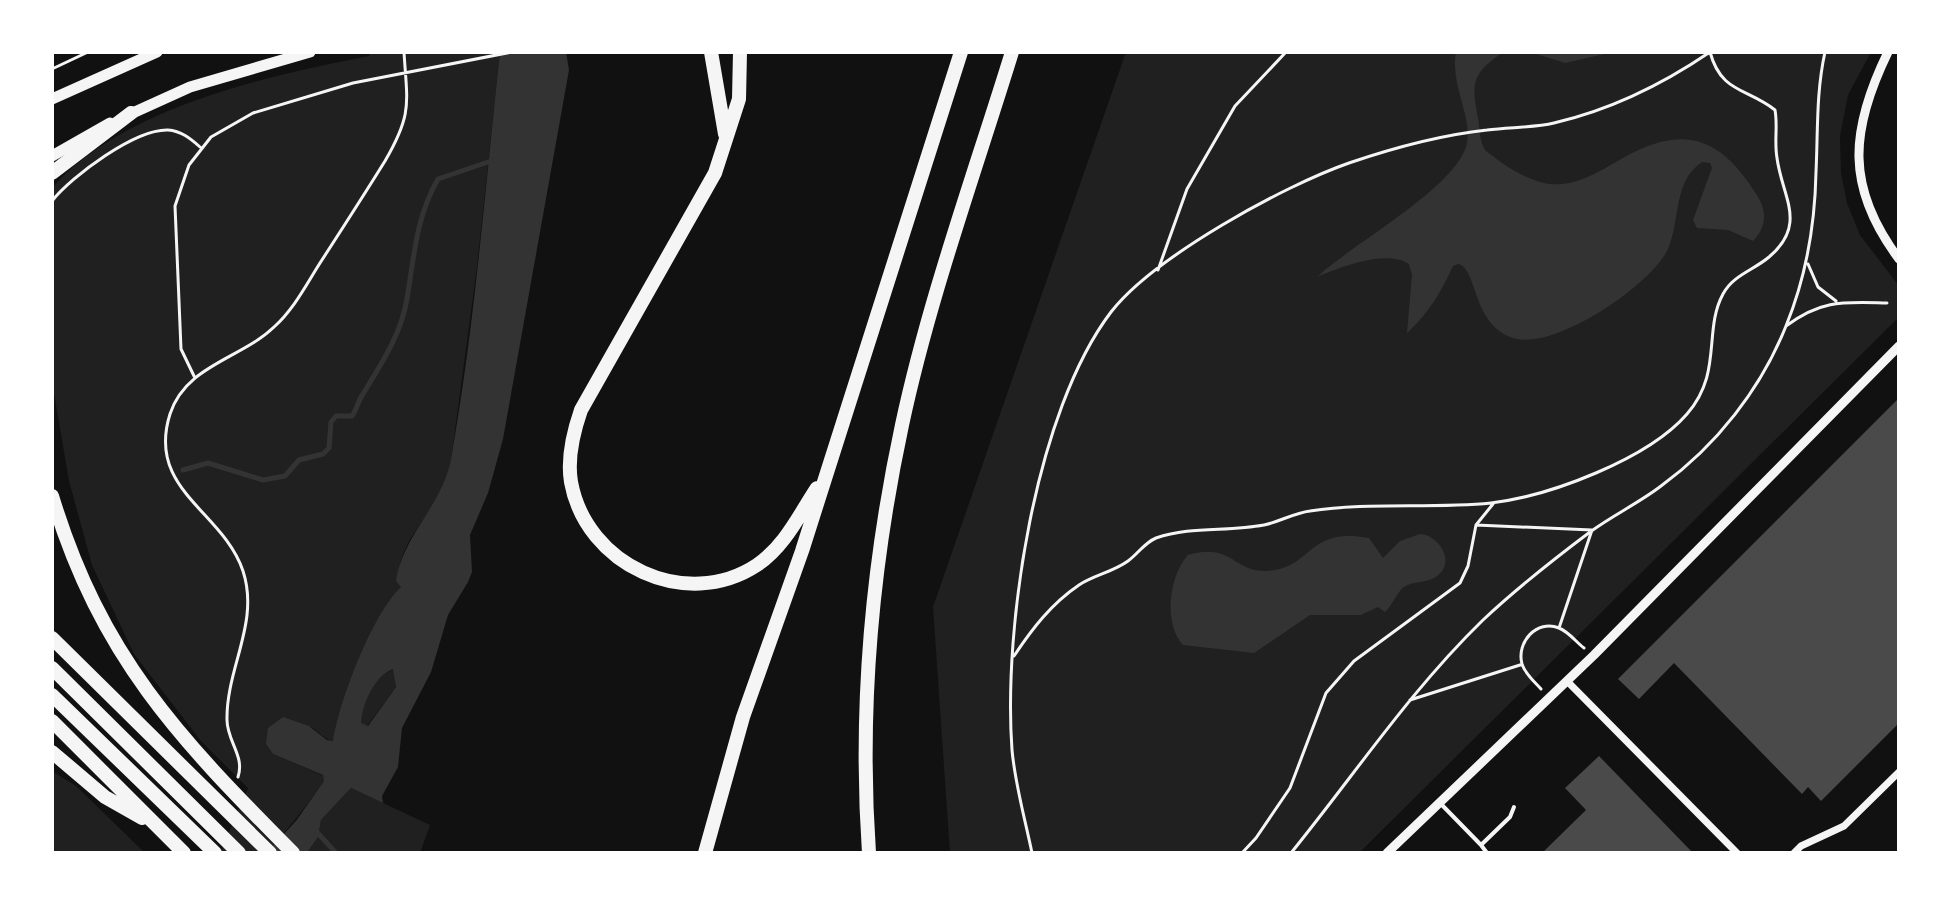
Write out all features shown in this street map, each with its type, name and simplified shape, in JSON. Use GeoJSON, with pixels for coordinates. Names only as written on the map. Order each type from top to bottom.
{"type":"FeatureCollection","features":[{"type":"Feature","properties":{"kind":"highway"},"geometry":{"type":"LineString","coordinates":[[711,52],[726,143]]}},
{"type":"Feature","properties":{"kind":"highway"},"geometry":{"type":"LineString","coordinates":[[740,52],[739,99],[726,143],[696,210],[581,410],[570,462],[576,500],[595,534],[627,565],[666,581],[698,583],[743,573],[770,555],[827,475]]}},
{"type":"Feature","properties":{"kind":"highway"},"geometry":{"type":"LineString","coordinates":[[705,853],[739,731],[827,475],[961,52]]}},
{"type":"Feature","properties":{"kind":"highway"},"geometry":{"type":"LineString","coordinates":[[869,853],[866,703],[879,552],[893,467],[919,359],[1012,52]]}},
{"type":"Feature","properties":{"kind":"highway"},"geometry":{"type":"LineString","coordinates":[[52,173],[131,113]]}},
{"type":"Feature","properties":{"kind":"highway"},"geometry":{"type":"LineString","coordinates":[[52,496],[70,549],[112,639],[150,699],[195,754],[293,853]]}},
{"type":"Feature","properties":{"kind":"highway"},"geometry":{"type":"LineString","coordinates":[[52,638],[270,853]]}},
{"type":"Feature","properties":{"kind":"highway"},"geometry":{"type":"LineString","coordinates":[[52,668],[239,853]]}},
{"type":"Feature","properties":{"kind":"highway"},"geometry":{"type":"LineString","coordinates":[[52,695],[215,853]]}},
{"type":"Feature","properties":{"kind":"highway"},"geometry":{"type":"LineString","coordinates":[[52,721],[184,853]]}},
{"type":"Feature","properties":{"kind":"highway"},"geometry":{"type":"LineString","coordinates":[[52,752],[105,797],[160,828]]}},
{"type":"Feature","properties":{"kind":"main road"},"geometry":{"type":"LineString","coordinates":[[52,99],[157,52]]}},
{"type":"Feature","properties":{"kind":"main road"},"geometry":{"type":"LineString","coordinates":[[52,156],[131,113],[190,87],[310,52]]}},
{"type":"Feature","properties":{"kind":"street"},"geometry":{"type":"LineString","coordinates":[[1888,52],[1870,89],[1857,154],[1864,195],[1880,233],[1899,259]]}},
{"type":"Feature","properties":{"kind":"street"},"geometry":{"type":"LineString","coordinates":[[1387,853],[1594,655],[1899,346]]}},
{"type":"Feature","properties":{"kind":"street"},"geometry":{"type":"LineString","coordinates":[[1567,681],[1737,853]]}},
{"type":"Feature","properties":{"kind":"street"},"geometry":{"type":"LineString","coordinates":[[1794,853],[1801,846],[1844,826],[1899,772]]}},
{"type":"Feature","properties":{"kind":"lane"},"geometry":{"type":"LineString","coordinates":[[1440,803],[1487,853]]}},
{"type":"Feature","properties":{"kind":"lane"},"geometry":{"type":"LineString","coordinates":[[1481,845],[1510,817],[1514,807]]}},
{"type":"Feature","properties":{"kind":"path"},"geometry":{"type":"LineString","coordinates":[[52,69],[88,52]]}},
{"type":"Feature","properties":{"kind":"path"},"geometry":{"type":"LineString","coordinates":[[237,781],[240,758],[229,737],[227,719],[247,623],[246,584],[238,558],[224,535],[180,489],[167,451],[171,413],[194,376],[262,338],[287,314],[396,143],[409,98],[404,52]]}},
{"type":"Feature","properties":{"kind":"path"},"geometry":{"type":"LineString","coordinates":[[194,376],[181,349],[175,217],[179,187],[201,148],[221,129],[239,119],[353,83],[512,52]]}},
{"type":"Feature","properties":{"kind":"path"},"geometry":{"type":"LineString","coordinates":[[1158,270],[1187,189],[1235,106],[1286,52]]}},
{"type":"Feature","properties":{"kind":"path"},"geometry":{"type":"LineString","coordinates":[[1011,659],[1039,619],[1079,585],[1127,562],[1151,540],[1177,531],[1264,525],[1307,511],[1349,507],[1494,503],[1578,480],[1639,453],[1665,435],[1688,413],[1706,383],[1714,352],[1716,312],[1723,293],[1741,274],[1767,259],[1785,242],[1792,219],[1779,175],[1775,110],[1764,101],[1735,91],[1720,75],[1710,52],[1654,86],[1594,113],[1551,124],[1462,134],[1350,163],[1285,189],[1158,270],[1114,309],[1095,337],[1076,375],[1035,503],[1020,571],[1011,659],[1013,754],[1032,853]]}},
{"type":"Feature","properties":{"kind":"path"},"geometry":{"type":"LineString","coordinates":[[1291,853],[1406,702],[1485,619],[1592,530],[1662,486],[1730,422],[1757,383],[1786,326],[1807,260],[1815,205],[1815,110],[1825,52]]}},
{"type":"Feature","properties":{"kind":"path"},"geometry":{"type":"LineString","coordinates":[[52,201],[80,173],[149,133],[181,133],[201,148]]}},
{"type":"Feature","properties":{"kind":"path"},"geometry":{"type":"LineString","coordinates":[[1807,260],[1818,287],[1836,301]]}},
{"type":"Feature","properties":{"kind":"path"},"geometry":{"type":"LineString","coordinates":[[1786,326],[1812,309],[1836,301],[1887,303]]}},
{"type":"Feature","properties":{"kind":"path"},"geometry":{"type":"LineString","coordinates":[[1242,853],[1290,788],[1326,693],[1354,661],[1460,583],[1468,566],[1476,525],[1494,503]]}},
{"type":"Feature","properties":{"kind":"path"},"geometry":{"type":"LineString","coordinates":[[1476,525],[1592,530]]}},
{"type":"Feature","properties":{"kind":"path"},"geometry":{"type":"LineString","coordinates":[[1559,628],[1592,530]]}},
{"type":"Feature","properties":{"kind":"path"},"geometry":{"type":"LineString","coordinates":[[1550,698],[1522,665],[1522,649],[1529,635],[1542,627],[1559,628],[1594,655]]}},
{"type":"Feature","properties":{"kind":"path"},"geometry":{"type":"LineString","coordinates":[[1406,702],[1522,665]]}},
{"type":"Feature","properties":{"kind":"shaded area"},"geometry":{"type":"Polygon","coordinates":[[[371,52],[500,52],[477,267],[451,460],[439,497],[406,547],[401,560],[402,587],[379,616],[358,659],[333,741],[312,727],[287,718],[266,744],[273,754],[324,776],[324,781],[266,853],[220,853],[248,788],[201,741],[134,654],[92,565],[69,481],[52,381],[52,188],[82,160],[117,136],[157,116],[243,85],[369,56],[371,52]]]}},
{"type":"Feature","properties":{"kind":"shaded area"},"geometry":{"type":"Polygon","coordinates":[[[500,52],[566,52],[569,70],[503,439],[488,493],[470,535],[472,572],[448,615],[431,672],[402,728],[398,767],[382,796],[383,803],[351,788],[321,820],[318,837],[307,853],[266,853],[296,821],[324,781],[323,775],[273,754],[266,744],[268,728],[283,717],[309,726],[333,741],[358,659],[379,617],[401,587],[396,581],[406,549],[447,475],[467,358],[500,52]],[[393,669],[380,678],[370,692],[361,723],[368,726],[396,687],[393,669]]]}},
{"type":"Feature","properties":{"kind":"shaded area"},"geometry":{"type":"Polygon","coordinates":[[[1126,52],[1871,52],[1848,95],[1840,136],[1841,173],[1847,203],[1860,235],[1899,286],[1899,317],[1359,853],[950,853],[933,607],[1126,52]]]}},
{"type":"Feature","properties":{"kind":"shaded area"},"geometry":{"type":"Polygon","coordinates":[[[1456,52],[1503,52],[1480,73],[1476,80],[1475,96],[1485,150],[1515,171],[1549,184],[1569,183],[1588,177],[1645,147],[1683,139],[1700,142],[1730,161],[1758,197],[1764,215],[1760,231],[1753,241],[1728,230],[1697,228],[1693,220],[1712,168],[1710,163],[1702,162],[1692,170],[1681,191],[1671,240],[1657,266],[1621,298],[1598,313],[1552,335],[1513,338],[1499,331],[1490,321],[1469,275],[1458,264],[1453,266],[1428,310],[1407,333],[1412,275],[1409,264],[1388,258],[1376,259],[1317,277],[1425,196],[1460,160],[1468,132],[1456,76],[1456,52]]]}},
{"type":"Feature","properties":{"kind":"shaded area"},"geometry":{"type":"Polygon","coordinates":[[[1530,52],[1613,52],[1565,63],[1530,52]]]}},
{"type":"Feature","properties":{"kind":"shaded area"},"geometry":{"type":"Polygon","coordinates":[[[1420,534],[1440,545],[1445,566],[1434,578],[1404,587],[1385,612],[1378,607],[1361,615],[1310,615],[1254,653],[1183,645],[1177,636],[1171,600],[1176,575],[1188,555],[1214,552],[1246,567],[1266,571],[1281,569],[1333,538],[1369,538],[1383,558],[1400,541],[1420,534]]]}},
{"type":"Feature","properties":{"kind":"shaded area"},"geometry":{"type":"Polygon","coordinates":[[[394,669],[396,687],[367,726],[360,723],[370,691],[381,677],[394,669]]]}},
{"type":"Feature","properties":{"kind":"shaded area"},"geometry":{"type":"Polygon","coordinates":[[[52,771],[76,786],[145,853],[52,853],[52,771]]]}},
{"type":"Feature","properties":{"kind":"shaded area"},"geometry":{"type":"Polygon","coordinates":[[[351,788],[430,825],[420,853],[307,853],[318,837],[321,820],[351,788]]]}},
{"type":"Feature","properties":{"kind":"building"},"geometry":{"type":"Polygon","coordinates":[[[1899,398],[1899,723],[1821,801],[1808,787],[1802,794],[1674,663],[1639,699],[1618,679],[1899,398]]]}},
{"type":"Feature","properties":{"kind":"building"},"geometry":{"type":"Polygon","coordinates":[[[1599,756],[1693,853],[1542,853],[1586,810],[1565,788],[1599,756]]]}},
{"type":"Feature","properties":{"kind":"waterway"},"geometry":{"type":"LineString","coordinates":[[183,470],[208,463],[263,480],[285,476],[299,460],[323,454],[329,448],[331,422],[336,416],[352,416],[395,337],[407,299],[420,223],[438,179],[494,160]]}},
{"type":"Feature","properties":{"kind":"waterway"},"geometry":{"type":"LineString","coordinates":[[315,830],[336,853]]}}]}
